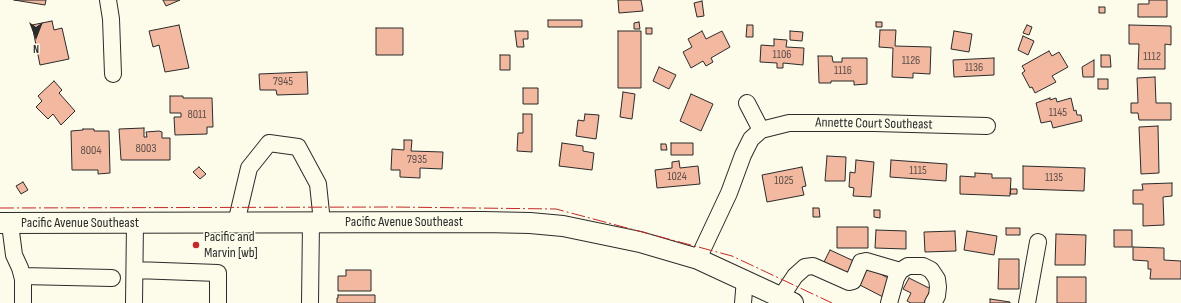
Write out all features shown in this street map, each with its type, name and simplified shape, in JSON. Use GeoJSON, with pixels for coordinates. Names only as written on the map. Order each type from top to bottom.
{"type":"FeatureCollection","features":[{"type":"Feature","properties":{"kind":"main road","name":"Pacific Avenue Southeast"},"geometry":{"type":"LineString","coordinates":[[5,224],[491,222],[563,226],[640,242],[698,258],[787,300]]}},
{"type":"Feature","properties":{"kind":"street"},"geometry":{"type":"LineString","coordinates":[[108,0],[111,19],[113,74]]}},
{"type":"Feature","properties":{"kind":"street"},"geometry":{"type":"LineString","coordinates":[[698,258],[729,193],[744,155],[752,139],[761,130],[747,104]]}},
{"type":"Feature","properties":{"kind":"street","name":"Annette Court Southeast"},"geometry":{"type":"LineString","coordinates":[[761,130],[789,123],[874,123],[987,126]]}},
{"type":"Feature","properties":{"kind":"street"},"geometry":{"type":"LineString","coordinates":[[236,223],[248,168],[269,143],[298,146],[318,184],[317,222],[310,303]]}},
{"type":"Feature","properties":{"kind":"street"},"geometry":{"type":"LineString","coordinates":[[134,303],[135,223]]}},
{"type":"Feature","properties":{"kind":"street"},"geometry":{"type":"LineString","coordinates":[[5,224],[22,276],[23,303]]}},
{"type":"Feature","properties":{"kind":"street"},"geometry":{"type":"LineString","coordinates":[[1027,303],[1038,242]]}},
{"type":"Feature","properties":{"kind":"street"},"geometry":{"type":"LineString","coordinates":[[787,300],[795,276],[805,267],[813,266],[849,282],[853,280],[861,262],[866,261],[900,271]]}},
{"type":"Feature","properties":{"kind":"street"},"geometry":{"type":"LineString","coordinates":[[889,303],[896,278],[900,271],[908,266],[923,266],[931,270],[937,279],[938,287],[937,296],[933,303]]}},
{"type":"Feature","properties":{"kind":"street"},"geometry":{"type":"LineString","coordinates":[[135,270],[218,273],[218,303]]}},
{"type":"Feature","properties":{"kind":"street"},"geometry":{"type":"LineString","coordinates":[[22,276],[112,278]]}},
{"type":"Feature","properties":{"kind":"street"},"geometry":{"type":"LineString","coordinates":[[743,303],[745,279]]}},
{"type":"Feature","properties":{"kind":"building"},"geometry":{"type":"Polygon","coordinates":[[[14,0],[46,0],[45,5],[14,0]]]}},
{"type":"Feature","properties":{"kind":"building"},"geometry":{"type":"Polygon","coordinates":[[[163,0],[180,0],[166,6],[163,0]]]}},
{"type":"Feature","properties":{"kind":"building"},"geometry":{"type":"Polygon","coordinates":[[[618,0],[641,0],[643,11],[619,13],[618,0]]]}},
{"type":"Feature","properties":{"kind":"building"},"geometry":{"type":"Polygon","coordinates":[[[1149,0],[1167,0],[1167,17],[1138,17],[1138,4],[1149,4],[1149,0]]]}},
{"type":"Feature","properties":{"kind":"building"},"geometry":{"type":"Polygon","coordinates":[[[702,1],[704,16],[697,17],[694,3],[702,1]]]}},
{"type":"Feature","properties":{"kind":"building"},"geometry":{"type":"Polygon","coordinates":[[[1099,7],[1105,7],[1105,13],[1099,13],[1099,7]]]}},
{"type":"Feature","properties":{"kind":"building"},"geometry":{"type":"Polygon","coordinates":[[[548,20],[582,20],[582,27],[548,27],[548,20]]]}},
{"type":"Feature","properties":{"kind":"building"},"geometry":{"type":"Polygon","coordinates":[[[52,21],[54,30],[62,28],[69,59],[40,65],[32,25],[52,21]]]}},
{"type":"Feature","properties":{"kind":"building"},"geometry":{"type":"Polygon","coordinates":[[[639,22],[640,29],[634,29],[634,23],[639,22]]]}},
{"type":"Feature","properties":{"kind":"building"},"geometry":{"type":"Polygon","coordinates":[[[876,22],[882,22],[882,27],[876,27],[876,22]]]}},
{"type":"Feature","properties":{"kind":"building"},"geometry":{"type":"Polygon","coordinates":[[[179,25],[189,68],[165,72],[159,45],[153,47],[149,31],[179,25]]]}},
{"type":"Feature","properties":{"kind":"building"},"geometry":{"type":"Polygon","coordinates":[[[747,25],[753,25],[753,37],[746,37],[747,25]]]}},
{"type":"Feature","properties":{"kind":"building"},"geometry":{"type":"Polygon","coordinates":[[[1027,25],[1032,27],[1029,35],[1023,33],[1027,25]]]}},
{"type":"Feature","properties":{"kind":"building"},"geometry":{"type":"Polygon","coordinates":[[[1129,25],[1171,26],[1171,45],[1165,44],[1165,69],[1138,69],[1139,44],[1129,44],[1129,25]]]}},
{"type":"Feature","properties":{"kind":"building"},"geometry":{"type":"Polygon","coordinates":[[[376,28],[403,28],[403,55],[376,55],[376,28]]]}},
{"type":"Feature","properties":{"kind":"building"},"geometry":{"type":"Polygon","coordinates":[[[646,28],[652,28],[652,34],[646,34],[646,28]]]}},
{"type":"Feature","properties":{"kind":"building"},"geometry":{"type":"Polygon","coordinates":[[[880,30],[896,30],[895,46],[931,47],[930,74],[913,73],[913,78],[892,77],[893,48],[879,47],[880,30]]]}},
{"type":"Feature","properties":{"kind":"building"},"geometry":{"type":"Polygon","coordinates":[[[515,31],[528,31],[528,39],[523,39],[524,47],[517,47],[515,31]]]}},
{"type":"Feature","properties":{"kind":"building"},"geometry":{"type":"Polygon","coordinates":[[[618,31],[641,31],[641,88],[618,88],[618,31]]]}},
{"type":"Feature","properties":{"kind":"building"},"geometry":{"type":"Polygon","coordinates":[[[702,31],[706,39],[722,31],[730,47],[711,58],[713,62],[706,66],[703,61],[691,68],[683,52],[692,47],[688,39],[702,31]]]}},
{"type":"Feature","properties":{"kind":"building"},"geometry":{"type":"Polygon","coordinates":[[[790,31],[803,32],[802,41],[790,40],[790,31]]]}},
{"type":"Feature","properties":{"kind":"building"},"geometry":{"type":"Polygon","coordinates":[[[954,31],[972,34],[969,52],[951,49],[954,31]]]}},
{"type":"Feature","properties":{"kind":"building"},"geometry":{"type":"Polygon","coordinates":[[[1023,36],[1034,41],[1028,55],[1018,50],[1023,36]]]}},
{"type":"Feature","properties":{"kind":"building"},"geometry":{"type":"Polygon","coordinates":[[[774,39],[787,40],[786,47],[804,48],[803,65],[783,63],[783,68],[777,68],[777,63],[760,62],[761,45],[774,46],[774,39]]]}},
{"type":"Feature","properties":{"kind":"building"},"geometry":{"type":"Polygon","coordinates":[[[1049,51],[1052,56],[1059,52],[1068,67],[1052,76],[1056,82],[1035,93],[1032,87],[1030,88],[1022,73],[1025,71],[1022,66],[1049,51]]]}},
{"type":"Feature","properties":{"kind":"building"},"geometry":{"type":"Polygon","coordinates":[[[500,55],[510,55],[510,70],[500,70],[500,55]]]}},
{"type":"Feature","properties":{"kind":"building"},"geometry":{"type":"Polygon","coordinates":[[[1101,55],[1110,55],[1111,67],[1101,67],[1101,55]]]}},
{"type":"Feature","properties":{"kind":"building"},"geometry":{"type":"Polygon","coordinates":[[[818,56],[832,56],[833,62],[842,62],[842,58],[867,58],[867,84],[854,85],[854,81],[831,81],[831,83],[819,83],[818,56]]]}},
{"type":"Feature","properties":{"kind":"building"},"geometry":{"type":"Polygon","coordinates":[[[994,58],[994,75],[954,77],[953,60],[994,58]]]}},
{"type":"Feature","properties":{"kind":"building"},"geometry":{"type":"Polygon","coordinates":[[[1094,60],[1094,77],[1083,77],[1082,67],[1094,60]]]}},
{"type":"Feature","properties":{"kind":"building"},"geometry":{"type":"Polygon","coordinates":[[[659,67],[676,75],[669,89],[653,81],[659,67]]]}},
{"type":"Feature","properties":{"kind":"building"},"geometry":{"type":"Polygon","coordinates":[[[307,72],[308,94],[277,95],[276,90],[260,90],[259,74],[307,72]]]}},
{"type":"Feature","properties":{"kind":"building"},"geometry":{"type":"Polygon","coordinates":[[[1155,77],[1156,103],[1171,103],[1171,120],[1139,120],[1138,113],[1131,113],[1131,103],[1138,103],[1137,78],[1155,77]]]}},
{"type":"Feature","properties":{"kind":"building"},"geometry":{"type":"Polygon","coordinates":[[[1098,79],[1108,79],[1108,89],[1098,89],[1098,79]]]}},
{"type":"Feature","properties":{"kind":"building"},"geometry":{"type":"Polygon","coordinates":[[[54,81],[62,90],[59,93],[75,111],[61,125],[53,114],[48,119],[36,107],[42,101],[38,96],[54,81]]]}},
{"type":"Feature","properties":{"kind":"building"},"geometry":{"type":"Polygon","coordinates":[[[523,88],[538,88],[538,104],[523,104],[523,88]]]}},
{"type":"Feature","properties":{"kind":"building"},"geometry":{"type":"Polygon","coordinates":[[[623,92],[635,94],[632,119],[620,117],[623,92]]]}},
{"type":"Feature","properties":{"kind":"building"},"geometry":{"type":"Polygon","coordinates":[[[691,94],[713,104],[701,131],[680,121],[691,94]]]}},
{"type":"Feature","properties":{"kind":"building"},"geometry":{"type":"Polygon","coordinates":[[[170,96],[183,96],[183,98],[212,98],[213,127],[207,127],[207,134],[175,135],[174,117],[181,117],[181,113],[170,113],[170,96]]]}},
{"type":"Feature","properties":{"kind":"building"},"geometry":{"type":"Polygon","coordinates":[[[1050,98],[1050,100],[1056,98],[1057,102],[1071,98],[1074,111],[1076,110],[1077,115],[1081,115],[1082,121],[1053,128],[1051,121],[1041,123],[1036,103],[1050,98]]]}},
{"type":"Feature","properties":{"kind":"building"},"geometry":{"type":"Polygon","coordinates":[[[523,114],[532,114],[532,152],[517,151],[518,133],[523,133],[523,114]]]}},
{"type":"Feature","properties":{"kind":"building"},"geometry":{"type":"Polygon","coordinates":[[[585,114],[599,115],[596,139],[576,136],[578,120],[584,121],[585,114]]]}},
{"type":"Feature","properties":{"kind":"building"},"geometry":{"type":"Polygon","coordinates":[[[1158,126],[1159,173],[1141,174],[1139,127],[1158,126]]]}},
{"type":"Feature","properties":{"kind":"building"},"geometry":{"type":"Polygon","coordinates":[[[144,128],[144,137],[147,137],[146,132],[159,131],[162,132],[162,138],[170,138],[170,160],[121,160],[119,129],[144,128]]]}},
{"type":"Feature","properties":{"kind":"building"},"geometry":{"type":"Polygon","coordinates":[[[83,129],[109,131],[110,173],[98,174],[98,170],[72,170],[71,131],[83,129]]]}},
{"type":"Feature","properties":{"kind":"building"},"geometry":{"type":"Polygon","coordinates":[[[404,140],[412,140],[411,151],[443,152],[442,169],[420,168],[420,178],[400,177],[400,170],[391,170],[392,149],[404,150],[404,140]]]}},
{"type":"Feature","properties":{"kind":"building"},"geometry":{"type":"Polygon","coordinates":[[[562,143],[583,146],[583,151],[594,153],[592,170],[559,166],[562,143]]]}},
{"type":"Feature","properties":{"kind":"building"},"geometry":{"type":"Polygon","coordinates":[[[671,143],[693,143],[693,155],[671,155],[671,143]]]}},
{"type":"Feature","properties":{"kind":"building"},"geometry":{"type":"Polygon","coordinates":[[[661,144],[666,144],[667,150],[661,150],[661,144]]]}},
{"type":"Feature","properties":{"kind":"building"},"geometry":{"type":"Polygon","coordinates":[[[827,156],[846,157],[845,181],[825,181],[827,156]]]}},
{"type":"Feature","properties":{"kind":"building"},"geometry":{"type":"Polygon","coordinates":[[[856,160],[874,162],[871,197],[853,196],[854,188],[849,187],[850,172],[855,173],[856,160]]]}},
{"type":"Feature","properties":{"kind":"building"},"geometry":{"type":"Polygon","coordinates":[[[891,160],[947,164],[946,181],[890,177],[891,160]]]}},
{"type":"Feature","properties":{"kind":"building"},"geometry":{"type":"Polygon","coordinates":[[[679,161],[680,168],[698,166],[700,184],[657,188],[655,170],[672,168],[672,162],[679,161]]]}},
{"type":"Feature","properties":{"kind":"building"},"geometry":{"type":"Polygon","coordinates":[[[1023,166],[1085,168],[1084,191],[1023,189],[1023,166]]]}},
{"type":"Feature","properties":{"kind":"building"},"geometry":{"type":"Polygon","coordinates":[[[199,167],[206,174],[200,179],[193,172],[199,167]]]}},
{"type":"Feature","properties":{"kind":"building"},"geometry":{"type":"Polygon","coordinates":[[[802,167],[806,186],[802,187],[804,195],[767,202],[762,175],[802,167]]]}},
{"type":"Feature","properties":{"kind":"building"},"geometry":{"type":"Polygon","coordinates":[[[975,173],[992,174],[992,178],[1011,178],[1010,196],[960,194],[960,176],[975,177],[975,173]]]}},
{"type":"Feature","properties":{"kind":"building"},"geometry":{"type":"Polygon","coordinates":[[[23,182],[28,190],[21,194],[16,186],[23,182]]]}},
{"type":"Feature","properties":{"kind":"building"},"geometry":{"type":"Polygon","coordinates":[[[1172,183],[1172,196],[1163,197],[1164,225],[1143,226],[1143,204],[1133,204],[1133,190],[1143,190],[1142,184],[1172,183]]]}},
{"type":"Feature","properties":{"kind":"building"},"geometry":{"type":"Polygon","coordinates":[[[1011,189],[1017,189],[1017,194],[1010,194],[1011,189]]]}},
{"type":"Feature","properties":{"kind":"building"},"geometry":{"type":"Polygon","coordinates":[[[813,208],[819,208],[820,217],[813,217],[813,208]]]}},
{"type":"Feature","properties":{"kind":"building"},"geometry":{"type":"Polygon","coordinates":[[[874,210],[880,210],[880,218],[874,217],[874,210]]]}},
{"type":"Feature","properties":{"kind":"building"},"geometry":{"type":"Polygon","coordinates":[[[837,227],[868,227],[868,248],[837,248],[837,227]]]}},
{"type":"Feature","properties":{"kind":"building"},"geometry":{"type":"Polygon","coordinates":[[[1006,228],[1020,228],[1020,235],[1006,235],[1006,228]]]}},
{"type":"Feature","properties":{"kind":"building"},"geometry":{"type":"Polygon","coordinates":[[[876,230],[906,231],[906,249],[875,248],[876,230]]]}},
{"type":"Feature","properties":{"kind":"building"},"geometry":{"type":"Polygon","coordinates":[[[1114,230],[1132,230],[1132,247],[1114,247],[1114,230]]]}},
{"type":"Feature","properties":{"kind":"building"},"geometry":{"type":"Polygon","coordinates":[[[955,231],[956,251],[925,252],[924,232],[955,231]]]}},
{"type":"Feature","properties":{"kind":"building"},"geometry":{"type":"Polygon","coordinates":[[[967,231],[997,236],[994,255],[964,250],[967,231]]]}},
{"type":"Feature","properties":{"kind":"building"},"geometry":{"type":"Polygon","coordinates":[[[1056,234],[1086,235],[1085,265],[1055,265],[1056,234]]]}},
{"type":"Feature","properties":{"kind":"building"},"geometry":{"type":"Polygon","coordinates":[[[1133,247],[1164,248],[1164,260],[1181,261],[1181,279],[1150,279],[1151,269],[1148,269],[1148,261],[1133,260],[1133,247]]]}},
{"type":"Feature","properties":{"kind":"building"},"geometry":{"type":"Polygon","coordinates":[[[830,250],[856,262],[848,280],[821,268],[830,250]]]}},
{"type":"Feature","properties":{"kind":"building"},"geometry":{"type":"Polygon","coordinates":[[[999,259],[1019,259],[1019,289],[998,289],[999,259]]]}},
{"type":"Feature","properties":{"kind":"building"},"geometry":{"type":"Polygon","coordinates":[[[865,266],[892,280],[883,297],[856,283],[865,266]]]}},
{"type":"Feature","properties":{"kind":"building"},"geometry":{"type":"Polygon","coordinates":[[[346,270],[371,270],[371,291],[338,291],[338,276],[346,276],[346,270]]]}},
{"type":"Feature","properties":{"kind":"building"},"geometry":{"type":"Polygon","coordinates":[[[1057,277],[1086,277],[1086,303],[1057,303],[1057,277]]]}},
{"type":"Feature","properties":{"kind":"building"},"geometry":{"type":"Polygon","coordinates":[[[909,278],[931,289],[924,303],[911,303],[907,301],[911,293],[903,289],[909,278]]]}},
{"type":"Feature","properties":{"kind":"building"},"geometry":{"type":"Polygon","coordinates":[[[338,295],[375,295],[375,303],[337,303],[338,295]]]}},
{"type":"Feature","properties":{"kind":"building"},"geometry":{"type":"Polygon","coordinates":[[[990,299],[1010,302],[1010,303],[990,303],[990,299]]]}},
{"type":"Feature","properties":{"kind":"power"},"geometry":{"type":"LineString","coordinates":[[0,208],[393,207],[556,209],[732,256],[832,303]]}},
{"type":"Feature","properties":{"kind":"place","name":"Pacific and Marvin [wb]"},"geometry":{"type":"Point","coordinates":[196,245]}}]}
